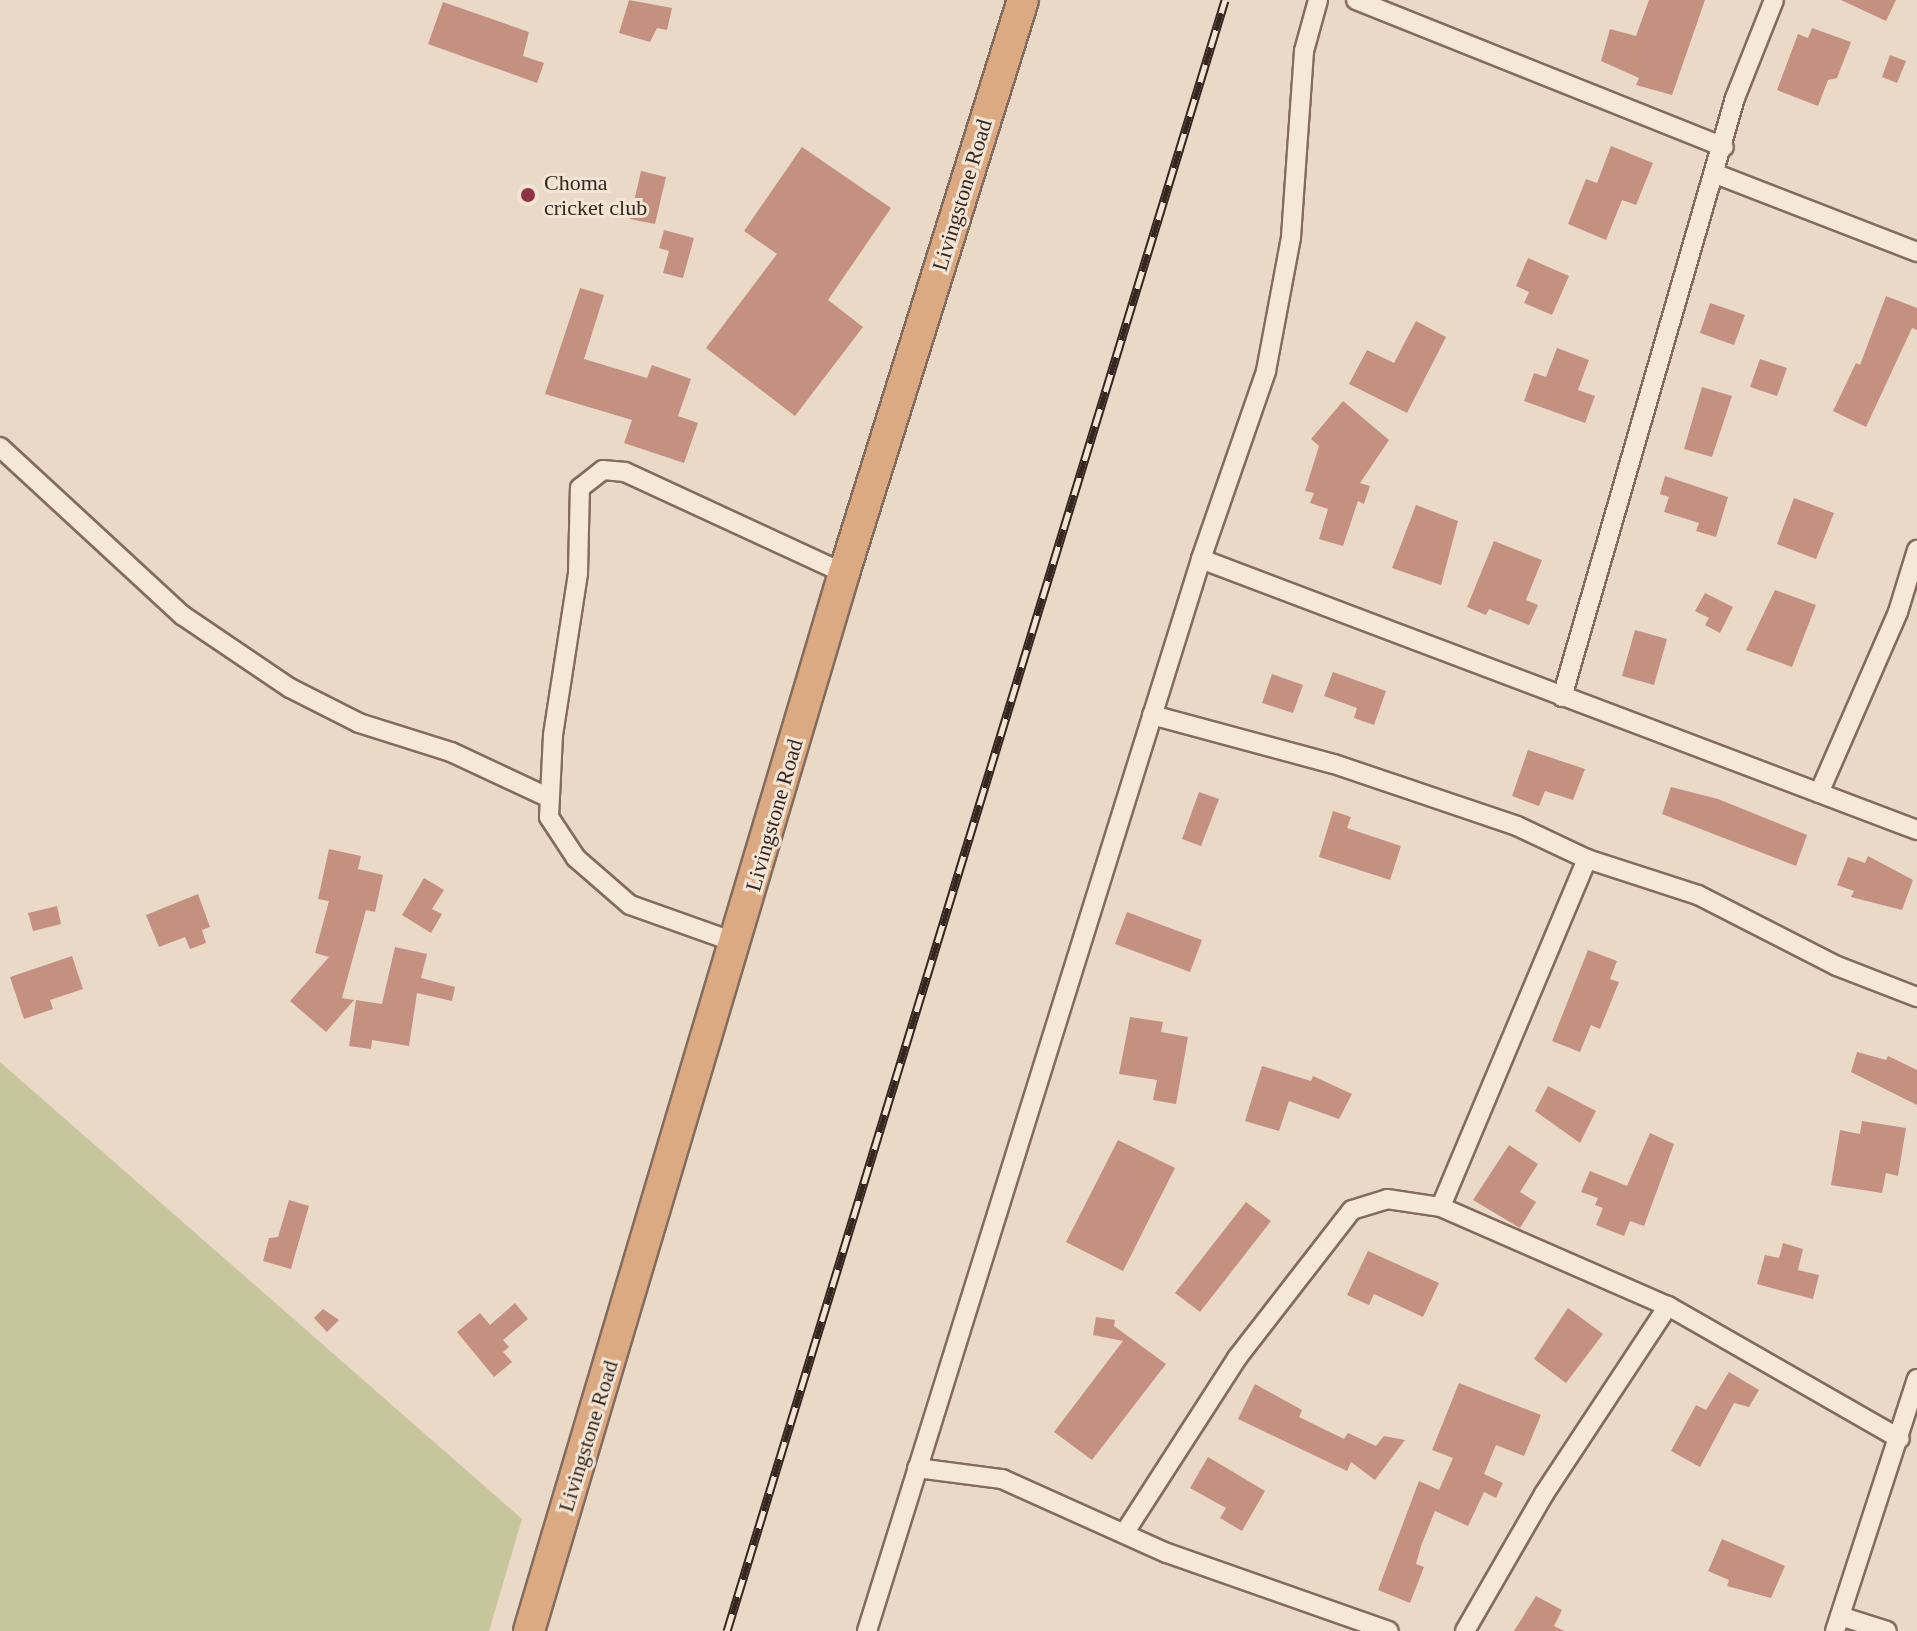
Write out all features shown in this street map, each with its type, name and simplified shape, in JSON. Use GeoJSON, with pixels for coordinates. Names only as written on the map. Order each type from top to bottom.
{"type":"FeatureCollection","features":[{"type":"Feature","properties":{"kind":"highway","name":"Livingstone Road"},"geometry":{"type":"LineString","coordinates":[[529,1631],[737,943],[844,573],[1023,0]]}},
{"type":"Feature","properties":{"kind":"street"},"geometry":{"type":"LineString","coordinates":[[867,1631],[1201,559],[1266,371],[1291,237],[1304,51],[1318,0]]}},
{"type":"Feature","properties":{"kind":"street"},"geometry":{"type":"LineString","coordinates":[[1356,0],[1724,147]]}},
{"type":"Feature","properties":{"kind":"street"},"geometry":{"type":"LineString","coordinates":[[1562,697],[1724,147],[1735,98],[1774,0]]}},
{"type":"Feature","properties":{"kind":"street"},"geometry":{"type":"LineString","coordinates":[[1716,174],[1917,252]]}},
{"type":"Feature","properties":{"kind":"street"},"geometry":{"type":"LineString","coordinates":[[0,447],[182,615],[290,688],[359,723],[451,752],[547,797]]}},
{"type":"Feature","properties":{"kind":"street"},"geometry":{"type":"LineString","coordinates":[[737,943],[621,898],[559,839],[547,797],[578,573],[576,504],[590,476],[603,470],[625,472],[844,573]]}},
{"type":"Feature","properties":{"kind":"street"},"geometry":{"type":"LineString","coordinates":[[1819,793],[1886,640],[1917,550]]}},
{"type":"Feature","properties":{"kind":"street"},"geometry":{"type":"LineString","coordinates":[[1201,559],[1917,830]]}},
{"type":"Feature","properties":{"kind":"street"},"geometry":{"type":"LineString","coordinates":[[1152,715],[1348,769],[1517,826],[1587,859],[1698,895],[1837,966],[1917,997]]}},
{"type":"Feature","properties":{"kind":"street"},"geometry":{"type":"LineString","coordinates":[[1441,1207],[1587,859]]}},
{"type":"Feature","properties":{"kind":"street"},"geometry":{"type":"LineString","coordinates":[[1125,1532],[1237,1358],[1352,1210],[1387,1199],[1441,1207],[1668,1306],[1900,1439]]}},
{"type":"Feature","properties":{"kind":"street"},"geometry":{"type":"LineString","coordinates":[[1465,1631],[1544,1494],[1668,1306]]}},
{"type":"Feature","properties":{"kind":"street"},"geometry":{"type":"LineString","coordinates":[[1887,1631],[1838,1624],[1917,1379]]}},
{"type":"Feature","properties":{"kind":"street"},"geometry":{"type":"LineString","coordinates":[[917,1468],[1002,1479],[1167,1553],[1389,1631]]}},
{"type":"Feature","properties":{"kind":"shaded area"},"geometry":{"type":"Polygon","coordinates":[[[0,1062],[522,1519],[489,1631],[0,1631],[0,1062]]]}},
{"type":"Feature","properties":{"kind":"building"},"geometry":{"type":"Polygon","coordinates":[[[629,0],[672,8],[667,30],[657,28],[650,42],[619,33],[629,0]]]}},
{"type":"Feature","properties":{"kind":"building"},"geometry":{"type":"Polygon","coordinates":[[[1649,0],[1705,0],[1672,95],[1636,85],[1639,78],[1601,61],[1610,29],[1636,36],[1649,0]]]}},
{"type":"Feature","properties":{"kind":"building"},"geometry":{"type":"Polygon","coordinates":[[[1841,0],[1896,0],[1886,21],[1841,0]]]}},
{"type":"Feature","properties":{"kind":"building"},"geometry":{"type":"Polygon","coordinates":[[[443,2],[529,32],[523,56],[544,63],[537,83],[428,44],[443,2]]]}},
{"type":"Feature","properties":{"kind":"building"},"geometry":{"type":"Polygon","coordinates":[[[1812,28],[1851,42],[1837,78],[1828,80],[1818,106],[1777,90],[1798,34],[1808,38],[1812,28]]]}},
{"type":"Feature","properties":{"kind":"building"},"geometry":{"type":"Polygon","coordinates":[[[1890,55],[1906,61],[1897,83],[1882,77],[1890,55]]]}},
{"type":"Feature","properties":{"kind":"building"},"geometry":{"type":"Polygon","coordinates":[[[1611,146],[1653,163],[1636,205],[1622,200],[1606,240],[1568,224],[1586,179],[1597,183],[1611,146]]]}},
{"type":"Feature","properties":{"kind":"building"},"geometry":{"type":"Polygon","coordinates":[[[802,147],[891,208],[828,300],[863,327],[795,416],[706,348],[777,254],[744,231],[802,147]]]}},
{"type":"Feature","properties":{"kind":"building"},"geometry":{"type":"Polygon","coordinates":[[[641,171],[666,177],[655,224],[630,219],[641,171]]]}},
{"type":"Feature","properties":{"kind":"building"},"geometry":{"type":"Polygon","coordinates":[[[664,230],[694,238],[683,278],[663,273],[669,251],[659,248],[664,230]]]}},
{"type":"Feature","properties":{"kind":"building"},"geometry":{"type":"Polygon","coordinates":[[[1528,258],[1569,276],[1552,315],[1524,303],[1529,292],[1516,286],[1528,258]]]}},
{"type":"Feature","properties":{"kind":"building"},"geometry":{"type":"Polygon","coordinates":[[[580,288],[604,295],[584,359],[647,378],[652,365],[691,379],[678,416],[698,423],[684,463],[624,443],[632,420],[545,394],[580,288]]]}},
{"type":"Feature","properties":{"kind":"building"},"geometry":{"type":"Polygon","coordinates":[[[1886,296],[1917,308],[1917,330],[1912,328],[1866,427],[1833,411],[1856,363],[1860,365],[1886,296]]]}},
{"type":"Feature","properties":{"kind":"building"},"geometry":{"type":"Polygon","coordinates":[[[1710,303],[1745,315],[1734,345],[1700,333],[1710,303]]]}},
{"type":"Feature","properties":{"kind":"building"},"geometry":{"type":"Polygon","coordinates":[[[1416,321],[1446,337],[1407,413],[1349,384],[1367,350],[1394,363],[1416,321]]]}},
{"type":"Feature","properties":{"kind":"building"},"geometry":{"type":"Polygon","coordinates":[[[1557,348],[1589,360],[1578,390],[1595,396],[1585,423],[1524,401],[1534,373],[1546,377],[1557,348]]]}},
{"type":"Feature","properties":{"kind":"building"},"geometry":{"type":"Polygon","coordinates":[[[1760,359],[1787,368],[1777,396],[1750,387],[1760,359]]]}},
{"type":"Feature","properties":{"kind":"building"},"geometry":{"type":"Polygon","coordinates":[[[1702,387],[1732,396],[1712,457],[1684,449],[1702,387]]]}},
{"type":"Feature","properties":{"kind":"building"},"geometry":{"type":"Polygon","coordinates":[[[1343,401],[1389,440],[1360,483],[1370,486],[1364,504],[1358,501],[1343,546],[1319,539],[1328,509],[1310,503],[1314,493],[1305,491],[1319,446],[1311,439],[1343,401]]]}},
{"type":"Feature","properties":{"kind":"building"},"geometry":{"type":"Polygon","coordinates":[[[1665,476],[1728,497],[1716,537],[1696,531],[1699,523],[1664,512],[1669,497],[1660,494],[1665,476]]]}},
{"type":"Feature","properties":{"kind":"building"},"geometry":{"type":"Polygon","coordinates":[[[1794,498],[1834,513],[1816,559],[1777,544],[1794,498]]]}},
{"type":"Feature","properties":{"kind":"building"},"geometry":{"type":"Polygon","coordinates":[[[1416,505],[1458,521],[1441,585],[1392,568],[1416,505]]]}},
{"type":"Feature","properties":{"kind":"building"},"geometry":{"type":"Polygon","coordinates":[[[1494,541],[1542,560],[1526,600],[1538,605],[1529,625],[1489,609],[1486,615],[1467,607],[1494,541]]]}},
{"type":"Feature","properties":{"kind":"building"},"geometry":{"type":"Polygon","coordinates":[[[1775,590],[1816,605],[1792,667],[1746,650],[1775,590]]]}},
{"type":"Feature","properties":{"kind":"building"},"geometry":{"type":"Polygon","coordinates":[[[1705,593],[1733,607],[1720,633],[1705,625],[1709,618],[1695,611],[1705,593]]]}},
{"type":"Feature","properties":{"kind":"building"},"geometry":{"type":"Polygon","coordinates":[[[1635,630],[1667,639],[1654,685],[1622,676],[1635,630]]]}},
{"type":"Feature","properties":{"kind":"building"},"geometry":{"type":"Polygon","coordinates":[[[1333,672],[1386,691],[1374,725],[1354,718],[1357,708],[1324,696],[1333,672]]]}},
{"type":"Feature","properties":{"kind":"building"},"geometry":{"type":"Polygon","coordinates":[[[1272,674],[1303,685],[1293,713],[1262,703],[1272,674]]]}},
{"type":"Feature","properties":{"kind":"building"},"geometry":{"type":"Polygon","coordinates":[[[1528,750],[1585,769],[1573,800],[1545,791],[1539,806],[1512,796],[1528,750]]]}},
{"type":"Feature","properties":{"kind":"building"},"geometry":{"type":"Polygon","coordinates":[[[1671,787],[1718,799],[1807,835],[1796,866],[1662,814],[1671,787]]]}},
{"type":"Feature","properties":{"kind":"building"},"geometry":{"type":"Polygon","coordinates":[[[1199,792],[1219,799],[1201,846],[1182,839],[1199,792]]]}},
{"type":"Feature","properties":{"kind":"building"},"geometry":{"type":"Polygon","coordinates":[[[1333,811],[1351,817],[1347,828],[1401,846],[1390,880],[1319,857],[1333,811]]]}},
{"type":"Feature","properties":{"kind":"building"},"geometry":{"type":"Polygon","coordinates":[[[329,849],[361,856],[358,869],[383,875],[375,912],[366,910],[342,998],[354,1000],[326,1032],[290,1001],[329,957],[315,953],[329,901],[318,899],[329,849]]]}},
{"type":"Feature","properties":{"kind":"building"},"geometry":{"type":"Polygon","coordinates":[[[1868,856],[1913,880],[1902,910],[1851,897],[1854,891],[1837,885],[1848,857],[1865,863],[1868,856]]]}},
{"type":"Feature","properties":{"kind":"building"},"geometry":{"type":"Polygon","coordinates":[[[424,878],[444,890],[432,909],[442,914],[431,933],[402,915],[424,878]]]}},
{"type":"Feature","properties":{"kind":"building"},"geometry":{"type":"Polygon","coordinates":[[[198,894],[210,927],[202,930],[206,943],[190,949],[185,937],[159,947],[146,915],[198,894]]]}},
{"type":"Feature","properties":{"kind":"building"},"geometry":{"type":"Polygon","coordinates":[[[57,906],[61,924],[33,931],[28,913],[57,906]]]}},
{"type":"Feature","properties":{"kind":"building"},"geometry":{"type":"Polygon","coordinates":[[[1127,912],[1202,940],[1190,972],[1115,944],[1127,912]]]}},
{"type":"Feature","properties":{"kind":"building"},"geometry":{"type":"Polygon","coordinates":[[[395,947],[427,954],[421,978],[455,987],[452,1001],[417,993],[409,1046],[372,1040],[371,1049],[349,1046],[356,1000],[382,1004],[395,947]]]}},
{"type":"Feature","properties":{"kind":"building"},"geometry":{"type":"Polygon","coordinates":[[[1588,950],[1617,961],[1610,979],[1619,982],[1600,1029],[1591,1025],[1580,1052],[1552,1041],[1588,950]]]}},
{"type":"Feature","properties":{"kind":"building"},"geometry":{"type":"Polygon","coordinates":[[[72,956],[83,989],[50,1000],[53,1009],[24,1019],[10,977],[72,956]]]}},
{"type":"Feature","properties":{"kind":"building"},"geometry":{"type":"Polygon","coordinates":[[[1130,1017],[1163,1022],[1161,1032],[1188,1037],[1176,1104],[1153,1100],[1157,1080],[1119,1074],[1130,1017]]]}},
{"type":"Feature","properties":{"kind":"building"},"geometry":{"type":"Polygon","coordinates":[[[1857,1052],[1886,1060],[1888,1056],[1917,1070],[1917,1105],[1851,1072],[1857,1052]]]}},
{"type":"Feature","properties":{"kind":"building"},"geometry":{"type":"Polygon","coordinates":[[[1262,1066],[1311,1081],[1313,1076],[1352,1094],[1339,1119],[1289,1101],[1279,1131],[1245,1121],[1262,1066]]]}},
{"type":"Feature","properties":{"kind":"building"},"geometry":{"type":"Polygon","coordinates":[[[1548,1086],[1596,1111],[1580,1143],[1535,1111],[1548,1086]]]}},
{"type":"Feature","properties":{"kind":"building"},"geometry":{"type":"Polygon","coordinates":[[[1862,1121],[1906,1128],[1898,1176],[1886,1173],[1882,1193],[1831,1185],[1840,1130],[1860,1134],[1862,1121]]]}},
{"type":"Feature","properties":{"kind":"building"},"geometry":{"type":"Polygon","coordinates":[[[1650,1133],[1674,1144],[1644,1226],[1630,1221],[1624,1236],[1596,1225],[1603,1208],[1595,1205],[1598,1198],[1581,1192],[1590,1171],[1627,1186],[1650,1133]]]}},
{"type":"Feature","properties":{"kind":"building"},"geometry":{"type":"Polygon","coordinates":[[[1118,1140],[1175,1168],[1123,1271],[1066,1242],[1118,1140]]]}},
{"type":"Feature","properties":{"kind":"building"},"geometry":{"type":"Polygon","coordinates":[[[1509,1145],[1538,1164],[1520,1192],[1536,1202],[1520,1228],[1473,1200],[1509,1145]]]}},
{"type":"Feature","properties":{"kind":"building"},"geometry":{"type":"Polygon","coordinates":[[[289,1200],[309,1206],[291,1269],[263,1261],[269,1238],[278,1237],[289,1200]]]}},
{"type":"Feature","properties":{"kind":"building"},"geometry":{"type":"Polygon","coordinates":[[[1246,1202],[1271,1221],[1200,1312],[1175,1293],[1246,1202]]]}},
{"type":"Feature","properties":{"kind":"building"},"geometry":{"type":"Polygon","coordinates":[[[1783,1243],[1803,1249],[1798,1270],[1819,1275],[1813,1299],[1757,1284],[1765,1255],[1779,1258],[1783,1243]]]}},
{"type":"Feature","properties":{"kind":"building"},"geometry":{"type":"Polygon","coordinates":[[[1368,1251],[1439,1283],[1423,1317],[1374,1294],[1369,1305],[1347,1295],[1368,1251]]]}},
{"type":"Feature","properties":{"kind":"building"},"geometry":{"type":"Polygon","coordinates":[[[515,1303],[528,1319],[503,1340],[509,1347],[503,1352],[512,1362],[494,1377],[457,1332],[480,1313],[490,1325],[515,1303]]]}},
{"type":"Feature","properties":{"kind":"building"},"geometry":{"type":"Polygon","coordinates":[[[1568,1308],[1603,1334],[1566,1383],[1534,1359],[1568,1308]]]}},
{"type":"Feature","properties":{"kind":"building"},"geometry":{"type":"Polygon","coordinates":[[[323,1309],[339,1320],[327,1332],[314,1318],[323,1309]]]}},
{"type":"Feature","properties":{"kind":"building"},"geometry":{"type":"Polygon","coordinates":[[[1096,1317],[1115,1320],[1114,1326],[1166,1364],[1092,1460],[1054,1432],[1123,1341],[1093,1335],[1096,1317]]]}},
{"type":"Feature","properties":{"kind":"building"},"geometry":{"type":"Polygon","coordinates":[[[1729,1372],[1759,1390],[1749,1407],[1734,1403],[1700,1467],[1671,1451],[1696,1405],[1706,1410],[1729,1372]]]}},
{"type":"Feature","properties":{"kind":"building"},"geometry":{"type":"Polygon","coordinates":[[[1459,1383],[1541,1415],[1524,1456],[1496,1445],[1484,1474],[1503,1483],[1496,1498],[1484,1492],[1468,1526],[1435,1511],[1416,1564],[1424,1567],[1410,1603],[1378,1590],[1419,1481],[1439,1490],[1453,1458],[1432,1450],[1459,1383]]]}},
{"type":"Feature","properties":{"kind":"building"},"geometry":{"type":"Polygon","coordinates":[[[1255,1384],[1302,1410],[1299,1417],[1344,1439],[1348,1433],[1376,1446],[1384,1436],[1405,1440],[1375,1480],[1351,1462],[1347,1471],[1238,1419],[1255,1384]]]}},
{"type":"Feature","properties":{"kind":"building"},"geometry":{"type":"Polygon","coordinates":[[[1208,1457],[1265,1491],[1242,1531],[1220,1518],[1226,1508],[1190,1488],[1208,1457]]]}},
{"type":"Feature","properties":{"kind":"building"},"geometry":{"type":"Polygon","coordinates":[[[1722,1539],[1785,1566],[1771,1598],[1727,1586],[1729,1580],[1708,1571],[1722,1539]]]}},
{"type":"Feature","properties":{"kind":"building"},"geometry":{"type":"Polygon","coordinates":[[[1536,1596],[1562,1610],[1554,1626],[1564,1631],[1514,1631],[1536,1596]]]}},
{"type":"Feature","properties":{"kind":"railway"},"geometry":{"type":"LineString","coordinates":[[727,1631],[1225,0]]}},
{"type":"Feature","properties":{"kind":"place","name":"Choma cricket club"},"geometry":{"type":"Point","coordinates":[528,195]}}]}
